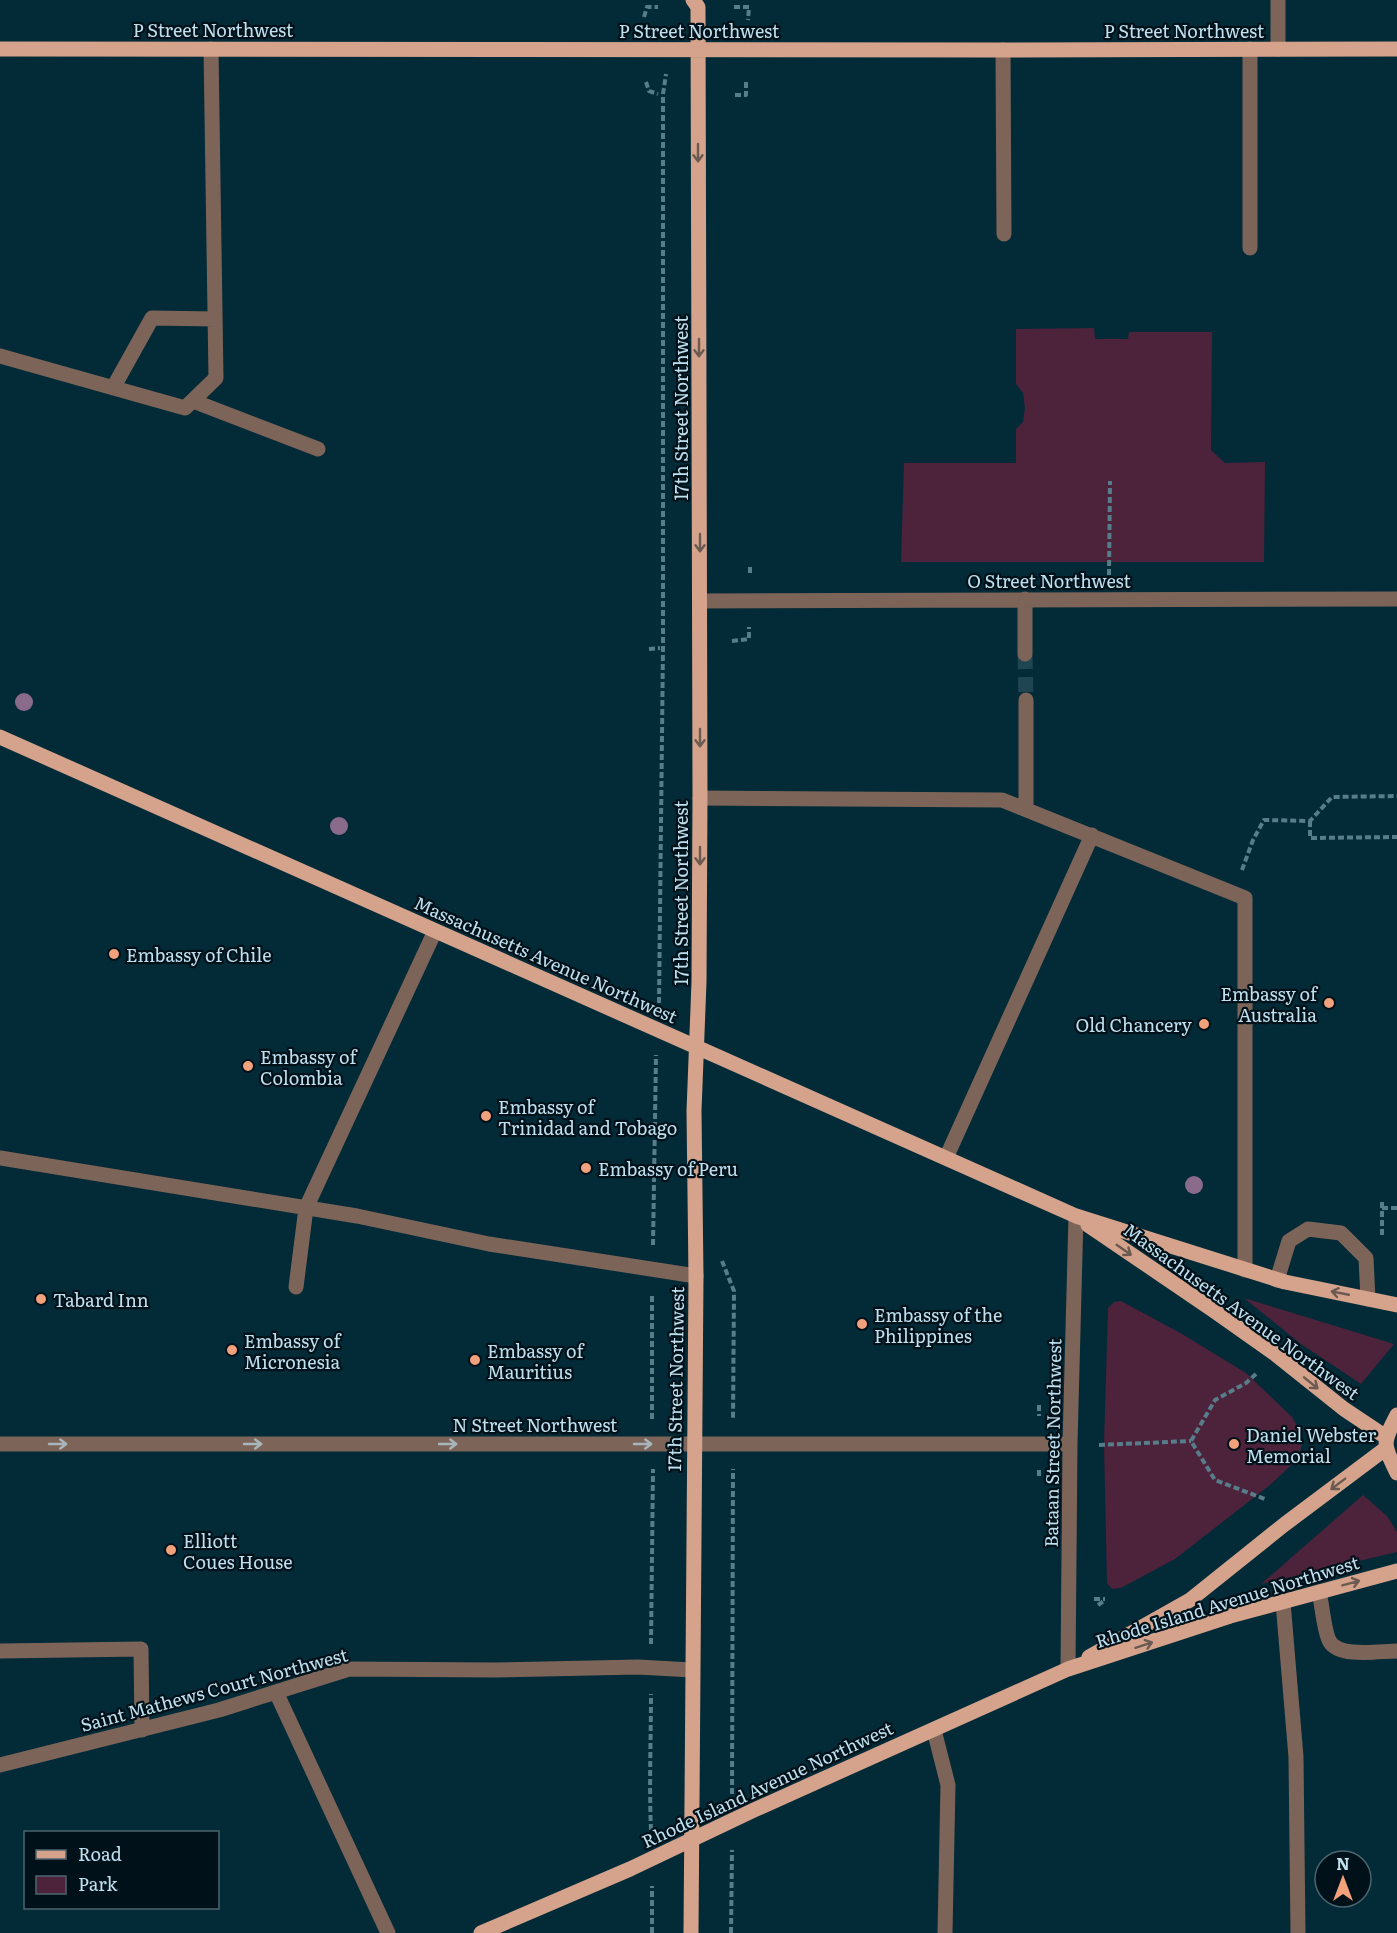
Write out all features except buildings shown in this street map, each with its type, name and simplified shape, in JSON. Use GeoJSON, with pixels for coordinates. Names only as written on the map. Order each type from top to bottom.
{"type":"FeatureCollection","features":[{"type":"Feature","properties":{"kind":"main road","name":"17th Street Northwest"},"geometry":{"type":"LineString","coordinates":[[691,1933],[696,1276],[694,1111],[697,1047],[701,601],[698,7],[693,0]]}},
{"type":"Feature","properties":{"kind":"main road","name":"P Street Northwest"},"geometry":{"type":"LineString","coordinates":[[0,49],[1397,49]]}},
{"type":"Feature","properties":{"kind":"main road","name":"Massachusetts Avenue Northwest"},"geometry":{"type":"LineString","coordinates":[[0,737],[1076,1216],[1277,1280],[1397,1305]]}},
{"type":"Feature","properties":{"kind":"main road","name":"Massachusetts Avenue Northwest"},"geometry":{"type":"LineString","coordinates":[[1076,1216],[1274,1353],[1386,1443]]}},
{"type":"Feature","properties":{"kind":"main road"},"geometry":{"type":"LineString","coordinates":[[1397,1415],[1386,1443],[1397,1473]]}},
{"type":"Feature","properties":{"kind":"main road","name":"Rhode Island Avenue Northwest"},"geometry":{"type":"LineString","coordinates":[[481,1933],[630,1869],[1068,1669],[1190,1600],[1386,1443]]}},
{"type":"Feature","properties":{"kind":"main road","name":"Rhode Island Avenue Northwest"},"geometry":{"type":"LineString","coordinates":[[1068,1669],[1230,1617],[1397,1571]]}},
{"type":"Feature","properties":{"kind":"street"},"geometry":{"type":"LineString","coordinates":[[1278,0],[1278,49]]}},
{"type":"Feature","properties":{"kind":"street"},"geometry":{"type":"LineString","coordinates":[[0,356],[185,408],[216,378],[211,49]]}},
{"type":"Feature","properties":{"kind":"street"},"geometry":{"type":"LineString","coordinates":[[1250,49],[1250,248]]}},
{"type":"Feature","properties":{"kind":"street"},"geometry":{"type":"LineString","coordinates":[[1003,50],[1004,234]]}},
{"type":"Feature","properties":{"kind":"street"},"geometry":{"type":"LineString","coordinates":[[113,388],[152,318],[215,319]]}},
{"type":"Feature","properties":{"kind":"street"},"geometry":{"type":"LineString","coordinates":[[193,401],[318,449]]}},
{"type":"Feature","properties":{"kind":"street"},"geometry":{"type":"LineString","coordinates":[[1025,599],[1025,654]]}},
{"type":"Feature","properties":{"kind":"street","name":"O Street Northwest"},"geometry":{"type":"LineString","coordinates":[[701,601],[1397,599]]}},
{"type":"Feature","properties":{"kind":"street"},"geometry":{"type":"LineString","coordinates":[[1026,700],[1026,809]]}},
{"type":"Feature","properties":{"kind":"street"},"geometry":{"type":"LineString","coordinates":[[700,798],[1002,800],[1245,898],[1245,1270]]}},
{"type":"Feature","properties":{"kind":"street"},"geometry":{"type":"LineString","coordinates":[[946,1158],[1092,836]]}},
{"type":"Feature","properties":{"kind":"street"},"geometry":{"type":"LineString","coordinates":[[296,1287],[306,1208],[435,931]]}},
{"type":"Feature","properties":{"kind":"street"},"geometry":{"type":"LineString","coordinates":[[0,1158],[357,1216],[489,1244],[696,1276]]}},
{"type":"Feature","properties":{"kind":"street","name":"Bataan Street Northwest"},"geometry":{"type":"LineString","coordinates":[[1068,1669],[1070,1444],[1076,1216]]}},
{"type":"Feature","properties":{"kind":"street"},"geometry":{"type":"LineString","coordinates":[[1277,1280],[1289,1241],[1308,1229],[1341,1233],[1366,1258],[1368,1299]]}},
{"type":"Feature","properties":{"kind":"street","name":"N Street Northwest"},"geometry":{"type":"LineString","coordinates":[[0,1444],[1070,1444]]}},
{"type":"Feature","properties":{"kind":"street"},"geometry":{"type":"LineString","coordinates":[[1319,1592],[1329,1641],[1336,1648],[1344,1652],[1397,1651]]}},
{"type":"Feature","properties":{"kind":"street"},"geometry":{"type":"LineString","coordinates":[[1283,1602],[1296,1757],[1298,1933]]}},
{"type":"Feature","properties":{"kind":"street"},"geometry":{"type":"LineString","coordinates":[[0,1651],[141,1649],[142,1730]]}},
{"type":"Feature","properties":{"kind":"street","name":"Saint Mathews Court Northwest"},"geometry":{"type":"LineString","coordinates":[[0,1765],[219,1710],[349,1669],[651,1668],[692,1670]]}},
{"type":"Feature","properties":{"kind":"street"},"geometry":{"type":"LineString","coordinates":[[276,1692],[388,1933]]}},
{"type":"Feature","properties":{"kind":"street"},"geometry":{"type":"LineString","coordinates":[[934,1730],[948,1785],[945,1933]]}},
{"type":"Feature","properties":{"kind":"path"},"geometry":{"type":"LineString","coordinates":[[644,17],[647,7],[658,7]]}},
{"type":"Feature","properties":{"kind":"path"},"geometry":{"type":"LineString","coordinates":[[734,7],[749,7],[748,20]]}},
{"type":"Feature","properties":{"kind":"path"},"geometry":{"type":"LineString","coordinates":[[735,95],[746,95],[746,81]]}},
{"type":"Feature","properties":{"kind":"path"},"geometry":{"type":"LineString","coordinates":[[646,82],[648,91],[661,94],[663,647],[661,966]]}},
{"type":"Feature","properties":{"kind":"path"},"geometry":{"type":"LineString","coordinates":[[1109,599],[1110,481]]}},
{"type":"Feature","properties":{"kind":"path"},"geometry":{"type":"LineString","coordinates":[[750,567],[750,577]]}},
{"type":"Feature","properties":{"kind":"path"},"geometry":{"type":"LineString","coordinates":[[732,641],[749,639],[749,627]]}},
{"type":"Feature","properties":{"kind":"path"},"geometry":{"type":"LineString","coordinates":[[649,649],[660,648]]}},
{"type":"Feature","properties":{"kind":"path"},"geometry":{"type":"LineString","coordinates":[[1397,796],[1332,797],[1310,821],[1310,838],[1397,837]]}},
{"type":"Feature","properties":{"kind":"path"},"geometry":{"type":"LineString","coordinates":[[1233,893],[1253,840],[1264,820],[1310,821]]}},
{"type":"Feature","properties":{"kind":"path"},"geometry":{"type":"LineString","coordinates":[[1382,1208],[1397,1208]]}},
{"type":"Feature","properties":{"kind":"path"},"geometry":{"type":"LineString","coordinates":[[722,1259],[734,1291],[733,1401]]}},
{"type":"Feature","properties":{"kind":"path"},"geometry":{"type":"LineString","coordinates":[[1191,1441],[1215,1400],[1246,1383],[1256,1374]]}},
{"type":"Feature","properties":{"kind":"path"},"geometry":{"type":"LineString","coordinates":[[1040,1406],[1040,1416]]}},
{"type":"Feature","properties":{"kind":"path"},"geometry":{"type":"LineString","coordinates":[[1099,1445],[1191,1441]]}},
{"type":"Feature","properties":{"kind":"path"},"geometry":{"type":"LineString","coordinates":[[1191,1441],[1215,1480],[1265,1499]]}},
{"type":"Feature","properties":{"kind":"path"},"geometry":{"type":"LineString","coordinates":[[1040,1469],[1040,1479]]}},
{"type":"Feature","properties":{"kind":"path"},"geometry":{"type":"LineString","coordinates":[[649,1790],[653,1483]]}},
{"type":"Feature","properties":{"kind":"path"},"geometry":{"type":"LineString","coordinates":[[732,1755],[733,1485]]}},
{"type":"Feature","properties":{"kind":"path"},"geometry":{"type":"LineString","coordinates":[[1093,1599],[1105,1599],[1098,1605]]}},
{"type":"Feature","properties":{"kind":"path"},"geometry":{"type":"LineString","coordinates":[[731,1888],[731,1933]]}},
{"type":"Feature","properties":{"kind":"path"},"geometry":{"type":"LineString","coordinates":[[652,1924],[652,1933]]}},
{"type":"Feature","properties":{"kind":"green space"},"geometry":{"type":"Polygon","coordinates":[[[1094,328],[1095,339],[1128,339],[1129,332],[1212,332],[1211,450],[1225,463],[1265,462],[1264,562],[901,562],[904,463],[1016,463],[1016,429],[1023,422],[1025,408],[1023,393],[1016,384],[1016,329],[1094,328]]]}},
{"type":"Feature","properties":{"kind":"green space"},"geometry":{"type":"Polygon","coordinates":[[[1244,1298],[1394,1344],[1361,1384],[1301,1344],[1244,1298]]]}},
{"type":"Feature","properties":{"kind":"green space"},"geometry":{"type":"Polygon","coordinates":[[[1121,1301],[1182,1334],[1246,1373],[1292,1417],[1300,1431],[1302,1445],[1298,1459],[1270,1485],[1175,1559],[1121,1588],[1112,1589],[1107,1583],[1104,1444],[1108,1308],[1114,1302],[1121,1301]]]}},
{"type":"Feature","properties":{"kind":"green space"},"geometry":{"type":"Polygon","coordinates":[[[1363,1495],[1387,1516],[1397,1532],[1397,1552],[1261,1584],[1363,1495]]]}},
{"type":"Feature","properties":{"kind":"tunnel"},"geometry":{"type":"LineString","coordinates":[[1025,654],[1026,700]]}},
{"type":"Feature","properties":{"kind":"place","name":"Embassy of Chile"},"geometry":{"type":"Point","coordinates":[114,954]}},
{"type":"Feature","properties":{"kind":"place","name":"Embassy of Australia"},"geometry":{"type":"Point","coordinates":[1329,1003]}},
{"type":"Feature","properties":{"kind":"place","name":"Old Chancery"},"geometry":{"type":"Point","coordinates":[1204,1024]}},
{"type":"Feature","properties":{"kind":"place","name":"Embassy of Colombia"},"geometry":{"type":"Point","coordinates":[248,1066]}},
{"type":"Feature","properties":{"kind":"place","name":"Embassy of Trinidad and Tobago"},"geometry":{"type":"Point","coordinates":[486,1116]}},
{"type":"Feature","properties":{"kind":"place","name":"Embassy of Peru"},"geometry":{"type":"Point","coordinates":[586,1168]}},
{"type":"Feature","properties":{"kind":"place","name":"Tabard Inn"},"geometry":{"type":"Point","coordinates":[41,1299]}},
{"type":"Feature","properties":{"kind":"place","name":"Embassy of the Philippines"},"geometry":{"type":"Point","coordinates":[862,1324]}},
{"type":"Feature","properties":{"kind":"place","name":"Embassy of Micronesia"},"geometry":{"type":"Point","coordinates":[232,1350]}},
{"type":"Feature","properties":{"kind":"place","name":"Embassy of Mauritius"},"geometry":{"type":"Point","coordinates":[475,1360]}},
{"type":"Feature","properties":{"kind":"place","name":"Daniel Webster Memorial"},"geometry":{"type":"Point","coordinates":[1234,1444]}},
{"type":"Feature","properties":{"kind":"place","name":"Elliott Coues House"},"geometry":{"type":"Point","coordinates":[171,1550]}}]}
